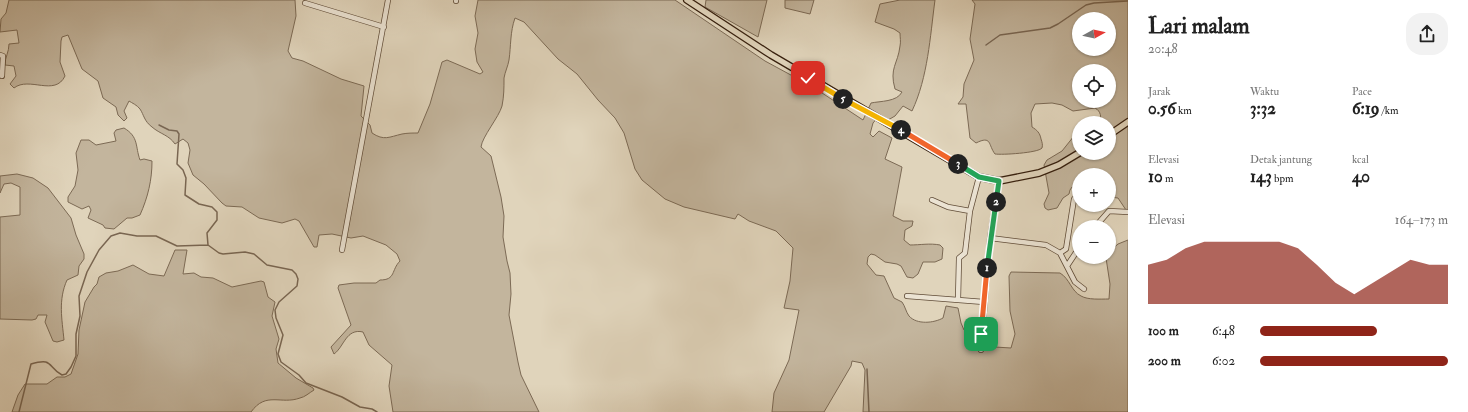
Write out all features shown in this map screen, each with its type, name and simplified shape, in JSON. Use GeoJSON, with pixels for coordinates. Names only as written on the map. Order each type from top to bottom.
{"type":"FeatureCollection","features":[{"type":"Feature","properties":{"kind":"main road"},"geometry":{"type":"LineString","coordinates":[[687,0],[771,55],[979,177],[999,181],[1039,173],[1059,165],[1072,157]]}},
{"type":"Feature","properties":{"kind":"main road"},"geometry":{"type":"LineString","coordinates":[[1116,130],[1128,122]]}},
{"type":"Feature","properties":{"kind":"street"},"geometry":{"type":"LineString","coordinates":[[342,250],[388,0]]}},
{"type":"Feature","properties":{"kind":"street"},"geometry":{"type":"LineString","coordinates":[[305,3],[384,27]]}},
{"type":"Feature","properties":{"kind":"street"},"geometry":{"type":"LineString","coordinates":[[0,55],[3,56],[2,76]]}},
{"type":"Feature","properties":{"kind":"street"},"geometry":{"type":"LineString","coordinates":[[958,300],[959,258],[965,253],[970,211],[979,177]]}},
{"type":"Feature","properties":{"kind":"street"},"geometry":{"type":"LineString","coordinates":[[981,350],[990,238],[999,181]]}},
{"type":"Feature","properties":{"kind":"street"},"geometry":{"type":"LineString","coordinates":[[932,200],[948,207],[970,211]]}},
{"type":"Feature","properties":{"kind":"street"},"geometry":{"type":"LineString","coordinates":[[1101,220],[1109,211],[1128,212]]}},
{"type":"Feature","properties":{"kind":"street"},"geometry":{"type":"LineString","coordinates":[[1060,253],[1066,249],[1072,212]]}},
{"type":"Feature","properties":{"kind":"street"},"geometry":{"type":"LineString","coordinates":[[990,238],[1046,244],[1060,253],[1075,282],[1084,289]]}},
{"type":"Feature","properties":{"kind":"street"},"geometry":{"type":"LineString","coordinates":[[1067,266],[1072,258]]}},
{"type":"Feature","properties":{"kind":"street"},"geometry":{"type":"LineString","coordinates":[[907,296],[984,302]]}},
{"type":"Feature","properties":{"kind":"shaded area"},"geometry":{"type":"Polygon","coordinates":[[[9,0],[295,0],[296,16],[288,51],[292,58],[303,61],[341,79],[364,86],[361,116],[370,125],[372,133],[383,138],[387,138],[404,134],[418,133],[430,104],[442,62],[447,60],[480,74],[483,72],[477,62],[475,49],[478,33],[475,16],[478,0],[675,0],[765,61],[813,87],[863,120],[871,103],[896,98],[902,92],[895,89],[893,82],[893,71],[899,52],[900,33],[894,29],[875,22],[880,4],[900,0],[935,0],[925,71],[922,85],[912,111],[903,106],[895,116],[888,120],[879,116],[873,123],[870,134],[873,137],[879,131],[892,138],[885,159],[902,167],[893,216],[903,221],[913,221],[912,226],[905,230],[904,240],[910,245],[940,245],[943,248],[942,259],[935,262],[923,262],[918,274],[913,278],[907,277],[901,266],[885,262],[875,255],[871,254],[868,257],[867,264],[876,275],[884,276],[894,298],[902,302],[912,319],[921,322],[935,321],[943,318],[946,306],[958,308],[964,330],[989,332],[995,347],[1011,348],[1015,334],[1010,311],[1009,276],[1011,272],[1060,273],[1081,296],[1091,299],[1109,299],[1110,284],[1107,264],[1116,264],[1116,246],[1128,240],[1128,412],[863,412],[865,370],[862,363],[852,361],[851,366],[824,412],[772,412],[774,393],[789,360],[799,310],[784,308],[790,281],[793,248],[776,231],[749,221],[738,214],[735,219],[684,207],[665,199],[642,180],[635,169],[624,133],[615,118],[577,74],[558,59],[524,22],[515,18],[511,34],[509,60],[504,78],[504,95],[502,106],[498,116],[484,138],[481,147],[491,156],[501,197],[504,216],[503,237],[510,273],[511,294],[509,315],[518,362],[521,375],[539,412],[393,412],[389,386],[392,365],[369,345],[363,332],[357,332],[349,335],[334,354],[331,347],[351,325],[338,288],[339,285],[376,283],[380,280],[389,278],[400,261],[397,254],[386,245],[363,236],[351,238],[332,234],[319,235],[317,247],[314,247],[299,221],[295,219],[282,223],[259,218],[242,207],[226,206],[193,175],[188,163],[190,150],[188,143],[183,139],[175,144],[149,125],[140,109],[129,101],[124,111],[127,118],[124,121],[118,115],[116,107],[103,98],[98,81],[82,69],[68,35],[62,37],[61,41],[60,62],[65,76],[61,82],[48,86],[27,84],[14,88],[10,84],[16,76],[14,66],[5,65],[9,44],[19,43],[17,30],[0,32],[1,19],[6,13],[9,0]]]}},
{"type":"Feature","properties":{"kind":"shaded area"},"geometry":{"type":"Polygon","coordinates":[[[706,0],[767,0],[758,37],[705,7],[706,0]]]}},
{"type":"Feature","properties":{"kind":"shaded area"},"geometry":{"type":"Polygon","coordinates":[[[785,0],[814,0],[810,14],[785,8],[785,0]]]}},
{"type":"Feature","properties":{"kind":"shaded area"},"geometry":{"type":"Polygon","coordinates":[[[972,0],[1128,0],[1128,213],[1118,198],[1116,198],[1116,168],[1072,168],[1072,187],[1069,194],[1063,198],[1057,208],[1048,210],[1045,208],[1044,204],[1049,193],[1044,165],[1047,160],[1062,151],[1072,138],[1072,160],[1116,160],[1116,116],[1100,116],[1099,111],[1095,108],[1073,111],[1062,105],[1052,103],[1035,104],[1031,113],[1032,127],[1041,137],[1042,148],[1039,150],[1012,154],[995,154],[989,142],[985,140],[976,143],[970,138],[966,104],[958,104],[963,97],[964,84],[974,60],[970,39],[975,4],[972,0]]]}},
{"type":"Feature","properties":{"kind":"shaded area"},"geometry":{"type":"Polygon","coordinates":[[[124,128],[129,131],[136,142],[140,160],[144,159],[152,161],[150,182],[140,215],[127,218],[114,229],[105,228],[103,225],[88,218],[91,210],[89,206],[82,209],[68,202],[68,197],[75,186],[78,170],[76,153],[81,140],[89,140],[96,145],[116,141],[114,133],[116,130],[124,128]]]}},
{"type":"Feature","properties":{"kind":"shaded area"},"geometry":{"type":"Polygon","coordinates":[[[17,174],[33,178],[48,188],[71,218],[84,254],[84,259],[79,266],[78,275],[67,280],[64,287],[61,310],[64,340],[57,342],[53,341],[45,322],[47,315],[38,315],[36,319],[32,320],[0,319],[0,217],[20,215],[20,187],[11,183],[4,184],[0,193],[0,176],[17,174]]]}},
{"type":"Feature","properties":{"kind":"shaded area"},"geometry":{"type":"Polygon","coordinates":[[[175,250],[187,250],[183,274],[194,273],[201,277],[213,278],[232,287],[261,281],[264,282],[268,297],[275,302],[272,316],[279,339],[276,349],[278,363],[296,378],[314,390],[304,397],[293,400],[268,400],[262,402],[251,412],[12,412],[18,395],[25,384],[47,384],[57,377],[65,377],[71,374],[78,354],[79,330],[85,302],[97,284],[99,277],[106,273],[118,271],[133,265],[149,274],[164,276],[175,250]]]}},
{"type":"Feature","properties":{"kind":"waterway"},"geometry":{"type":"LineString","coordinates":[[986,45],[1000,35],[1050,28],[1086,5],[1094,3],[1128,1]]}},
{"type":"Feature","properties":{"kind":"waterway"},"geometry":{"type":"LineString","coordinates":[[159,125],[169,130],[177,131],[179,134],[177,164],[183,170],[186,178],[185,195],[199,204],[212,207],[217,212],[217,220],[207,233],[208,245]]}},
{"type":"Feature","properties":{"kind":"waterway"},"geometry":{"type":"LineString","coordinates":[[19,412],[31,364],[47,362],[62,375],[66,374],[71,367],[76,356],[76,334],[80,316],[79,296],[87,272],[99,250],[111,236],[120,233],[137,236],[156,236],[177,246],[208,245],[219,253],[223,254],[245,252],[254,254],[267,265],[292,270],[298,279],[297,286],[279,302],[275,310],[276,318],[283,335],[278,354],[281,362],[299,375],[306,383],[342,397],[360,407],[372,409],[377,412]]}},
{"type":"Feature","properties":{"kind":"waterway"},"geometry":{"type":"LineString","coordinates":[[867,369],[869,412]]}},
{"type":"Feature","properties":{"kind":"route"},"geometry":{"type":"LineString","coordinates":[[808,78],[979,177],[999,181],[990,238],[981,334]]}}]}
